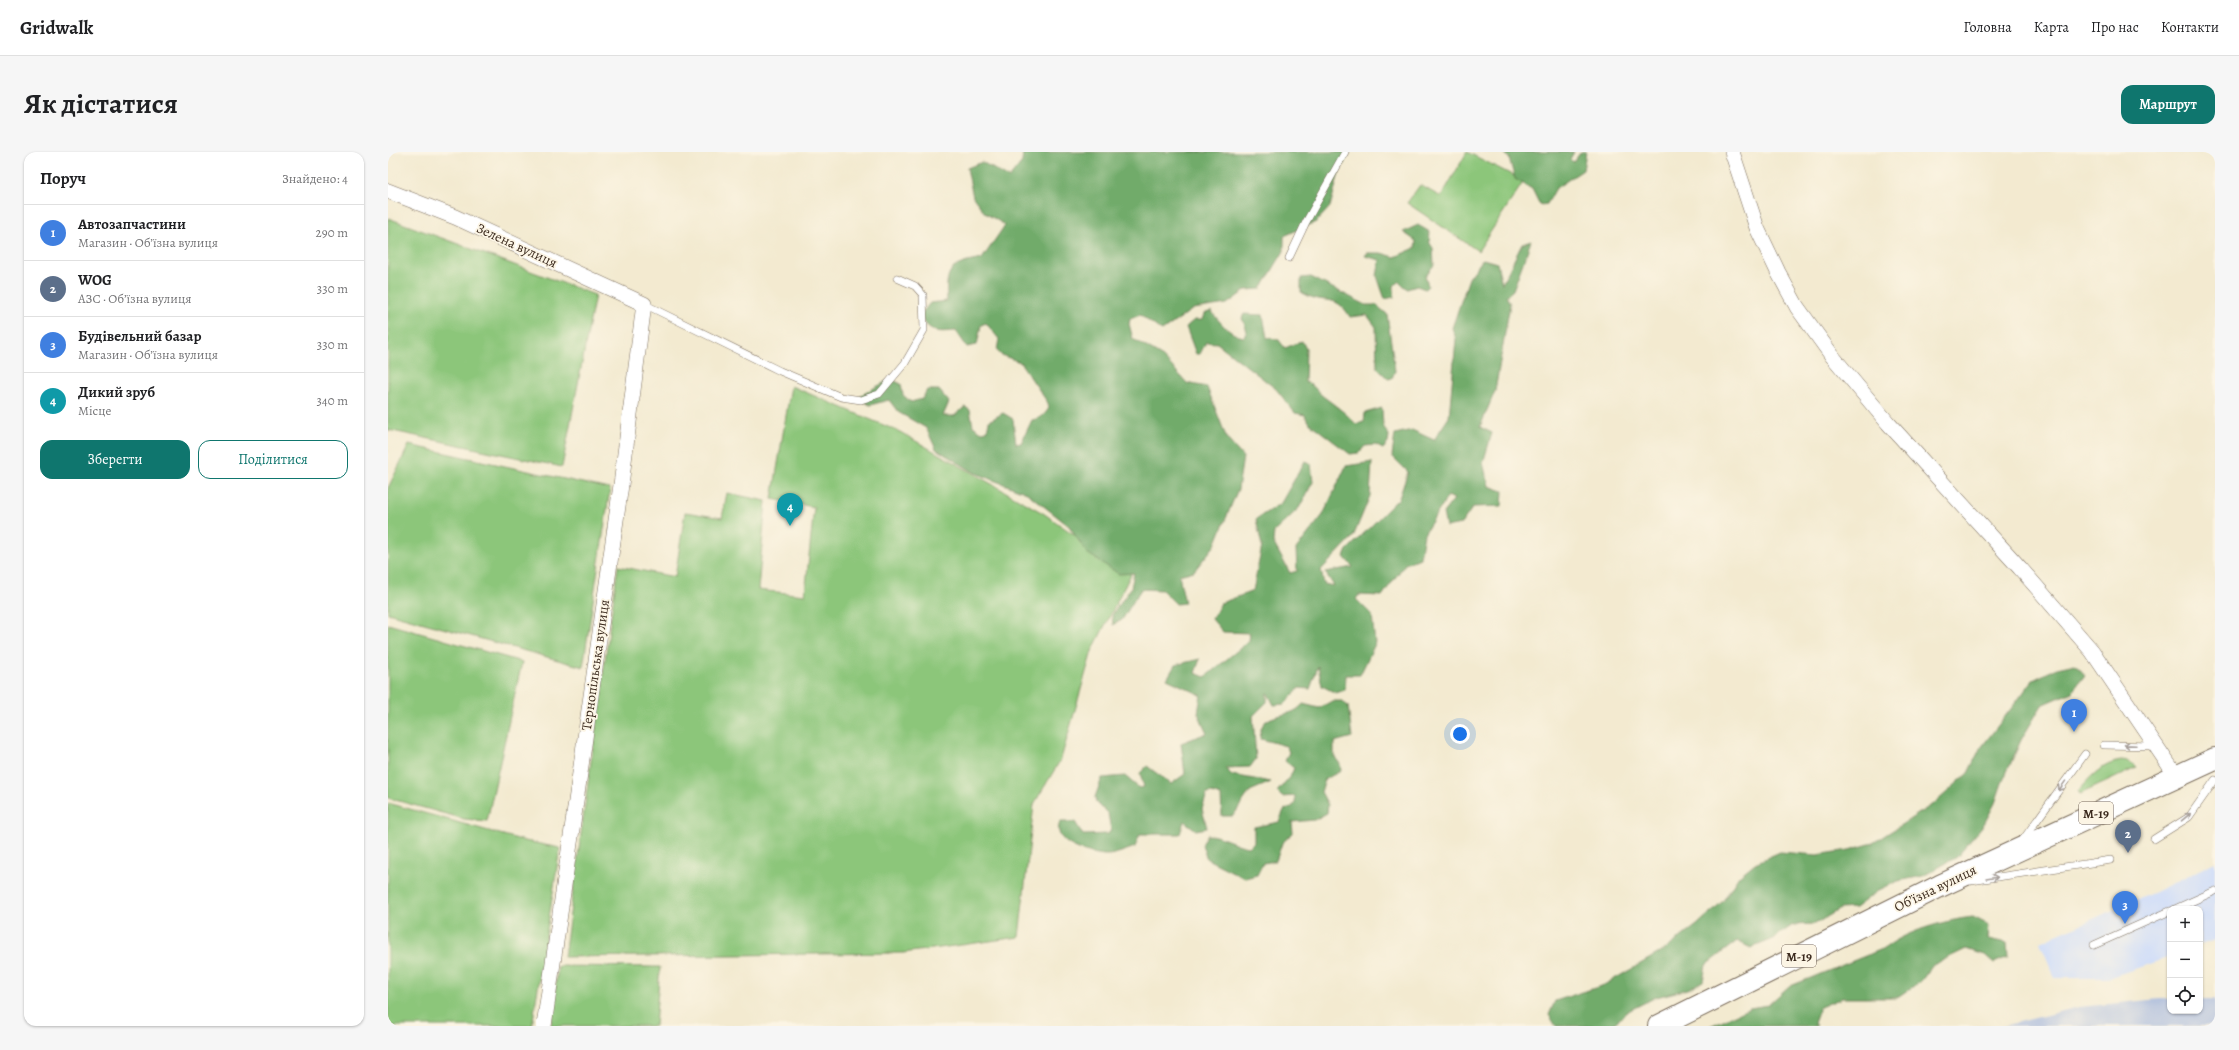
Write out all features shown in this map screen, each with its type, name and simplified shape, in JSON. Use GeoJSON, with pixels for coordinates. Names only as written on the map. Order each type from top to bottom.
{"type":"FeatureCollection","features":[{"type":"Feature","properties":{"kind":"highway","name":"Обʼїзна вулиця"},"geometry":{"type":"LineString","coordinates":[[1659,1026],[1940,886],[2215,759]]}},
{"type":"Feature","properties":{"kind":"street"},"geometry":{"type":"LineString","coordinates":[[1732,152],[1757,228],[1778,272],[1798,307],[1833,358],[1888,423],[2015,562],[2092,651],[2177,777]]}},
{"type":"Feature","properties":{"kind":"street","name":"Зелена вулиця"},"geometry":{"type":"LineString","coordinates":[[388,191],[455,217],[644,304]]}},
{"type":"Feature","properties":{"kind":"street","name":"Тернопільська вулиця"},"geometry":{"type":"LineString","coordinates":[[544,1026],[621,485],[644,304]]}},
{"type":"Feature","properties":{"kind":"lane"},"geometry":{"type":"LineString","coordinates":[[1289,258],[1306,222],[1345,152]]}},
{"type":"Feature","properties":{"kind":"lane"},"geometry":{"type":"LineString","coordinates":[[644,304],[801,380],[841,397],[861,400],[879,394],[905,362],[924,330],[922,295],[915,286],[897,278]]}},
{"type":"Feature","properties":{"kind":"lane"},"geometry":{"type":"LineString","coordinates":[[2104,745],[2156,746]]}},
{"type":"Feature","properties":{"kind":"lane"},"geometry":{"type":"LineString","coordinates":[[2016,850],[2085,754]]}},
{"type":"Feature","properties":{"kind":"lane"},"geometry":{"type":"LineString","coordinates":[[2154,839],[2189,817],[2215,780]]}},
{"type":"Feature","properties":{"kind":"lane"},"geometry":{"type":"LineString","coordinates":[[1940,886],[2110,860]]}},
{"type":"Feature","properties":{"kind":"lane"},"geometry":{"type":"LineString","coordinates":[[2182,906],[2215,891]]}},
{"type":"Feature","properties":{"kind":"lane"},"geometry":{"type":"LineString","coordinates":[[2094,945],[2167,912]]}},
{"type":"Feature","properties":{"kind":"shaded area"},"geometry":{"type":"Polygon","coordinates":[[[2215,862],[2215,940],[2203,944],[2203,906],[2167,906],[2167,958],[2108,978],[2055,978],[2040,942],[2155,892],[2215,862]]]}},
{"type":"Feature","properties":{"kind":"shaded area"},"geometry":{"type":"Polygon","coordinates":[[[2167,999],[2167,1014],[2203,1014],[2203,999],[2215,999],[2215,1026],[2003,1026],[2079,1007],[2167,999]]]}},
{"type":"Feature","properties":{"kind":"green space"},"geometry":{"type":"Polygon","coordinates":[[[1023,152],[1350,152],[1339,173],[1330,207],[1316,222],[1284,236],[1284,251],[1261,289],[1246,290],[1227,304],[1193,309],[1162,331],[1140,315],[1130,319],[1129,324],[1133,339],[1163,357],[1187,383],[1207,387],[1227,439],[1243,457],[1238,489],[1215,545],[1194,571],[1179,575],[1185,603],[1176,604],[1162,590],[1141,589],[1122,620],[1113,625],[1112,615],[1131,588],[1134,573],[1119,574],[1087,553],[1069,526],[1027,493],[975,473],[936,449],[926,428],[898,412],[889,400],[870,405],[861,400],[861,395],[891,379],[901,384],[903,395],[911,402],[922,399],[927,390],[939,390],[949,402],[943,416],[954,416],[965,407],[970,410],[973,426],[982,432],[987,431],[989,421],[1003,413],[1013,419],[1016,444],[1021,443],[1032,420],[1046,413],[1049,408],[1048,403],[1020,362],[1001,355],[997,350],[999,339],[986,323],[981,325],[977,345],[967,347],[956,331],[944,332],[933,330],[921,319],[921,314],[930,303],[947,301],[947,281],[952,270],[956,266],[963,263],[982,259],[1005,225],[985,213],[973,197],[967,168],[982,162],[1009,178],[1022,162],[1023,152]]]}},
{"type":"Feature","properties":{"kind":"green space"},"geometry":{"type":"Polygon","coordinates":[[[1467,152],[1524,181],[1478,251],[1407,203],[1420,185],[1441,197],[1467,152]]]}},
{"type":"Feature","properties":{"kind":"green space"},"geometry":{"type":"Polygon","coordinates":[[[1504,152],[1574,152],[1570,159],[1573,162],[1581,152],[1586,152],[1583,170],[1556,188],[1547,204],[1540,205],[1532,189],[1515,179],[1509,158],[1504,152]]]}},
{"type":"Feature","properties":{"kind":"green space"},"geometry":{"type":"Polygon","coordinates":[[[388,218],[595,295],[562,467],[388,430],[388,218]]]}},
{"type":"Feature","properties":{"kind":"green space"},"geometry":{"type":"Polygon","coordinates":[[[1418,225],[1430,232],[1429,242],[1433,248],[1434,265],[1425,276],[1428,286],[1425,289],[1417,286],[1407,289],[1399,281],[1394,286],[1394,297],[1385,299],[1377,276],[1380,260],[1365,256],[1367,253],[1381,253],[1395,257],[1415,248],[1416,241],[1403,232],[1418,225]]]}},
{"type":"Feature","properties":{"kind":"green space"},"geometry":{"type":"Polygon","coordinates":[[[1531,241],[1513,290],[1506,296],[1510,304],[1495,391],[1480,427],[1492,433],[1483,463],[1489,486],[1503,491],[1502,506],[1473,507],[1461,524],[1446,527],[1443,513],[1454,499],[1448,496],[1424,534],[1420,558],[1405,564],[1382,596],[1359,595],[1356,599],[1372,615],[1375,644],[1360,675],[1346,675],[1345,690],[1336,693],[1322,686],[1318,666],[1310,689],[1299,688],[1285,704],[1274,705],[1267,692],[1267,702],[1253,716],[1256,759],[1250,767],[1225,768],[1232,775],[1271,782],[1250,791],[1233,816],[1222,816],[1221,796],[1212,793],[1207,794],[1202,809],[1207,828],[1196,830],[1184,821],[1180,834],[1140,834],[1135,847],[1111,855],[1089,852],[1065,842],[1059,830],[1060,822],[1075,822],[1083,835],[1108,834],[1111,830],[1108,814],[1096,802],[1095,797],[1102,778],[1125,776],[1139,788],[1144,787],[1140,773],[1147,766],[1171,784],[1185,774],[1181,743],[1207,733],[1198,713],[1201,695],[1167,679],[1175,665],[1200,659],[1195,673],[1205,677],[1249,641],[1250,633],[1223,632],[1212,619],[1221,603],[1253,591],[1262,546],[1256,519],[1281,503],[1305,461],[1311,464],[1313,482],[1299,508],[1274,532],[1273,542],[1290,573],[1297,571],[1296,549],[1323,515],[1346,466],[1372,462],[1370,496],[1353,537],[1321,570],[1324,584],[1334,586],[1325,572],[1353,567],[1344,557],[1347,550],[1399,498],[1408,472],[1392,456],[1395,434],[1412,430],[1434,440],[1449,417],[1456,339],[1452,328],[1469,278],[1483,259],[1497,263],[1502,284],[1522,244],[1531,241]]]}},
{"type":"Feature","properties":{"kind":"green space"},"geometry":{"type":"Polygon","coordinates":[[[1311,277],[1366,305],[1376,305],[1387,314],[1395,371],[1392,378],[1388,379],[1377,368],[1376,327],[1367,315],[1350,317],[1345,309],[1339,304],[1328,300],[1316,299],[1301,292],[1301,278],[1311,277]]]}},
{"type":"Feature","properties":{"kind":"green space"},"geometry":{"type":"Polygon","coordinates":[[[1211,311],[1229,331],[1239,336],[1244,337],[1247,331],[1242,318],[1244,314],[1263,315],[1267,338],[1278,339],[1285,348],[1302,341],[1306,349],[1305,382],[1313,386],[1321,395],[1345,413],[1356,424],[1364,422],[1365,413],[1382,408],[1383,426],[1389,435],[1388,443],[1383,449],[1375,445],[1365,446],[1359,453],[1350,454],[1308,422],[1305,415],[1295,413],[1276,389],[1217,343],[1206,342],[1200,354],[1196,354],[1186,327],[1194,320],[1202,320],[1204,314],[1211,311]]]}},
{"type":"Feature","properties":{"kind":"green space"},"geometry":{"type":"Polygon","coordinates":[[[791,386],[900,432],[1043,513],[1131,574],[1092,651],[1061,759],[1034,804],[1019,937],[903,953],[564,957],[618,566],[675,577],[685,512],[722,518],[727,493],[766,501],[758,590],[805,595],[814,507],[772,499],[791,386]]]}},
{"type":"Feature","properties":{"kind":"green space"},"geometry":{"type":"Polygon","coordinates":[[[409,445],[610,489],[583,667],[388,613],[388,488],[409,445]]]}},
{"type":"Feature","properties":{"kind":"green space"},"geometry":{"type":"Polygon","coordinates":[[[388,624],[522,662],[487,821],[464,819],[388,798],[388,624]]]}},
{"type":"Feature","properties":{"kind":"green space"},"geometry":{"type":"Polygon","coordinates":[[[2075,664],[2085,675],[2072,692],[2042,705],[2021,740],[1995,803],[1984,824],[1957,857],[1923,876],[1898,881],[1879,890],[1855,908],[1840,909],[1815,924],[1793,925],[1771,940],[1751,948],[1737,941],[1706,965],[1703,981],[1688,989],[1656,997],[1630,1010],[1611,1026],[1556,1026],[1549,1015],[1555,1001],[1604,985],[1666,949],[1697,925],[1723,901],[1739,876],[1755,863],[1780,852],[1817,855],[1849,850],[1873,843],[1935,803],[1968,773],[1980,749],[2033,680],[2057,668],[2075,664]]]}},
{"type":"Feature","properties":{"kind":"green space"},"geometry":{"type":"Polygon","coordinates":[[[1332,701],[1342,701],[1348,706],[1352,737],[1334,742],[1334,756],[1340,764],[1341,771],[1325,779],[1321,792],[1328,805],[1327,813],[1314,820],[1292,822],[1293,833],[1282,843],[1276,861],[1263,863],[1257,875],[1245,878],[1207,859],[1202,845],[1207,835],[1212,835],[1249,847],[1254,842],[1254,827],[1279,822],[1284,810],[1295,804],[1295,796],[1282,797],[1277,792],[1291,775],[1294,768],[1285,761],[1289,752],[1286,746],[1261,739],[1263,725],[1272,718],[1296,710],[1303,704],[1319,708],[1332,701]]]}},
{"type":"Feature","properties":{"kind":"green space"},"geometry":{"type":"Polygon","coordinates":[[[2121,761],[2129,762],[2136,768],[2080,794],[2078,791],[2096,772],[2108,765],[2121,761]]]}},
{"type":"Feature","properties":{"kind":"green space"},"geometry":{"type":"Polygon","coordinates":[[[388,803],[525,841],[560,848],[532,1026],[388,1026],[388,803]]]}},
{"type":"Feature","properties":{"kind":"green space"},"geometry":{"type":"Polygon","coordinates":[[[1973,917],[1989,925],[1988,939],[2007,943],[2008,957],[1994,963],[1985,955],[1966,949],[1933,965],[1921,981],[1896,998],[1842,998],[1820,1007],[1814,1023],[1816,1026],[1710,1026],[1750,1008],[1768,1005],[1788,987],[1885,948],[1904,936],[1927,927],[1973,917]]]}},
{"type":"Feature","properties":{"kind":"green space"},"geometry":{"type":"Polygon","coordinates":[[[558,966],[660,967],[655,1026],[551,1026],[558,966]]]}},
{"type":"Feature","properties":{"kind":"place","name":"Дикий зруб"},"geometry":{"type":"Point","coordinates":[790,526]}},
{"type":"Feature","properties":{"kind":"place","name":"Автозапчастини"},"geometry":{"type":"Point","coordinates":[2074,732]}},
{"type":"Feature","properties":{"kind":"place","name":"WOG"},"geometry":{"type":"Point","coordinates":[2128,853]}},
{"type":"Feature","properties":{"kind":"place","name":"Будівельний базар"},"geometry":{"type":"Point","coordinates":[2125,924]}}]}
